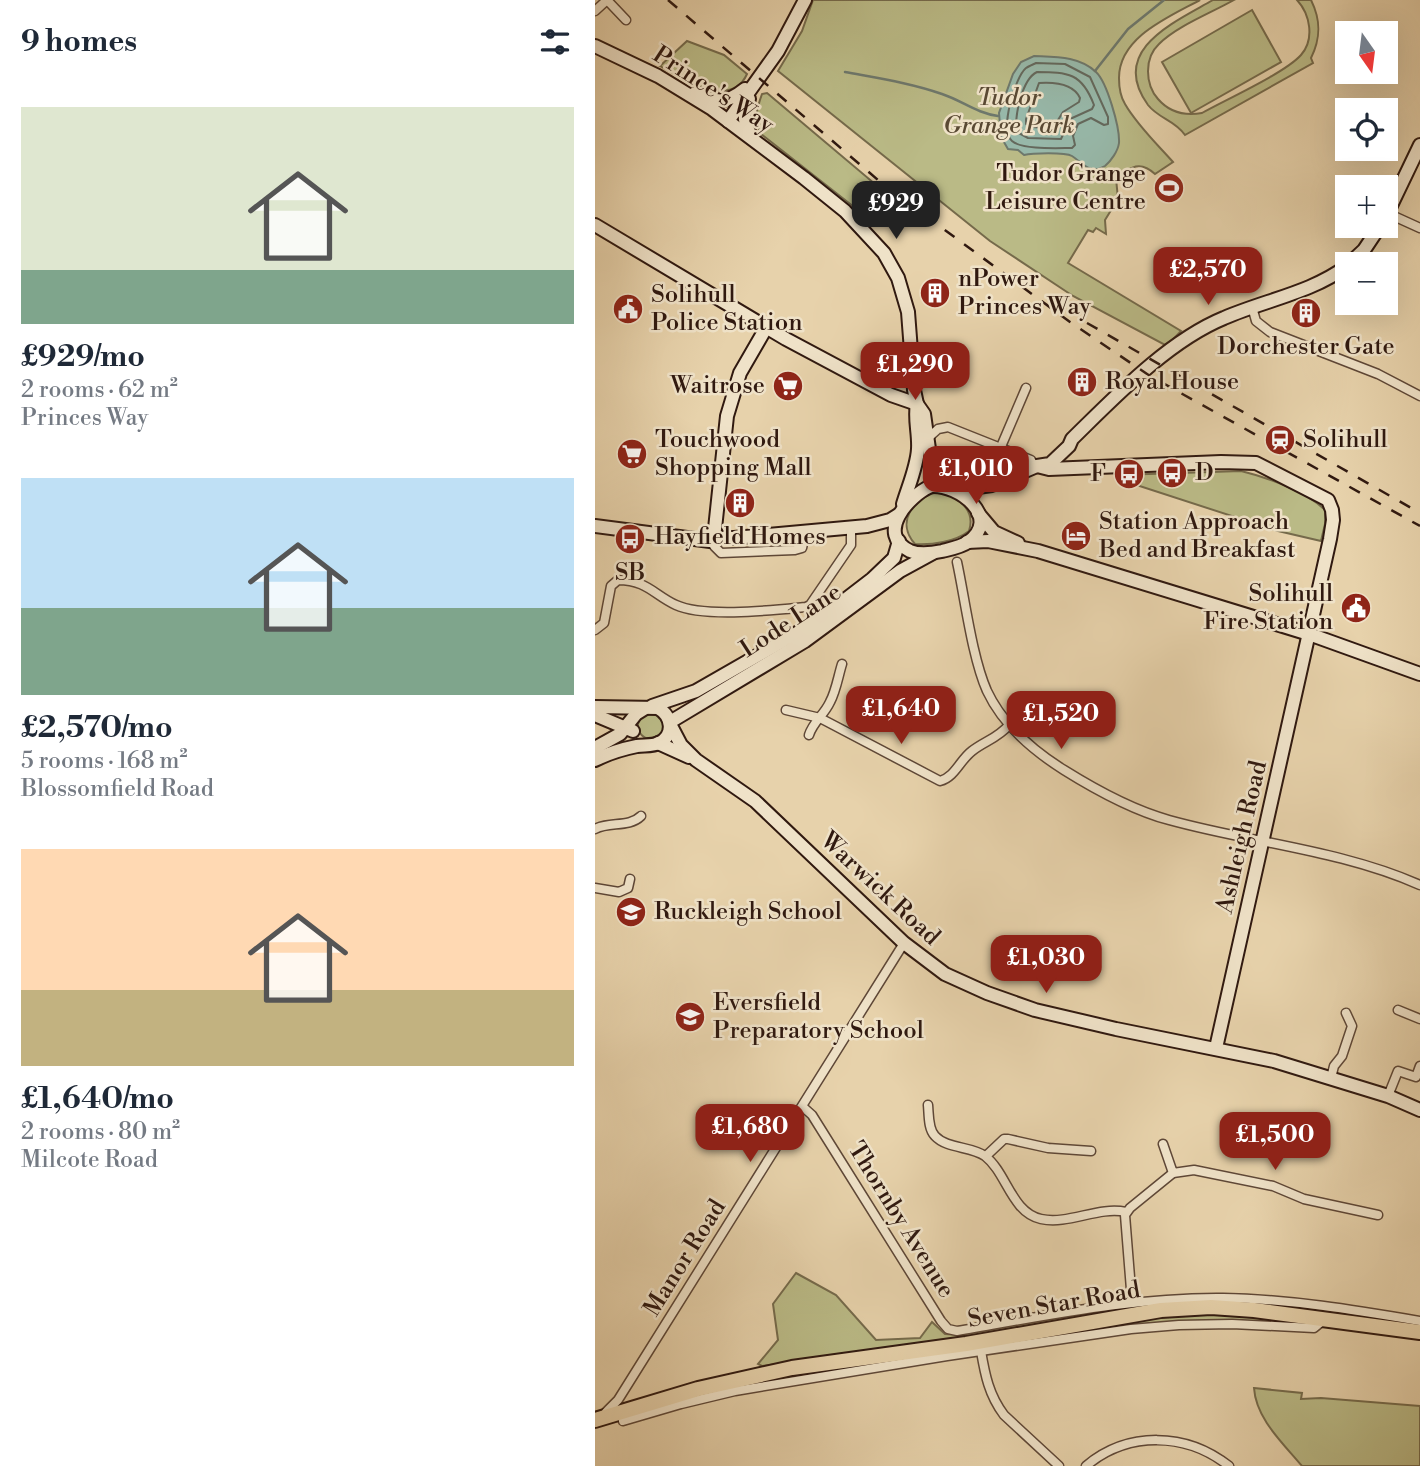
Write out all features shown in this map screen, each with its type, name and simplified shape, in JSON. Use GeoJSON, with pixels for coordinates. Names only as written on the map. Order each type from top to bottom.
{"type":"FeatureCollection","features":[{"type":"Feature","properties":{"kind":"highway","name":"Seven Star Road"},"geometry":{"type":"LineString","coordinates":[[597,1417],[722,1384],[793,1375],[1177,1308],[1254,1310],[1420,1332]]}},
{"type":"Feature","properties":{"kind":"main road"},"geometry":{"type":"LineString","coordinates":[[728,121],[778,51],[805,0]]}},
{"type":"Feature","properties":{"kind":"main road","name":"Prince's Way"},"geometry":{"type":"LineString","coordinates":[[595,46],[671,84],[728,121],[804,178],[867,232],[892,266],[904,294],[911,330],[912,377],[917,404]]}},
{"type":"Feature","properties":{"kind":"main road"},"geometry":{"type":"LineString","coordinates":[[671,84],[721,101],[733,99],[760,77]]}},
{"type":"Feature","properties":{"kind":"main road"},"geometry":{"type":"LineString","coordinates":[[753,139],[745,126],[744,111],[760,77]]}},
{"type":"Feature","properties":{"kind":"main road"},"geometry":{"type":"LineString","coordinates":[[1398,191],[1420,145]]}},
{"type":"Feature","properties":{"kind":"main road"},"geometry":{"type":"LineString","coordinates":[[595,225],[766,328],[891,395],[917,404],[924,414],[932,470],[952,489],[967,498],[994,531],[1038,551]]}},
{"type":"Feature","properties":{"kind":"main road"},"geometry":{"type":"LineString","coordinates":[[595,526],[688,537],[703,535],[734,538],[851,528],[890,520],[921,490],[930,486],[952,489],[992,485],[1035,467],[1050,464],[1109,403],[1173,348],[1222,318],[1310,287],[1335,273]]}},
{"type":"Feature","properties":{"kind":"main road"},"geometry":{"type":"LineString","coordinates":[[714,538],[727,416],[740,373],[766,328]]}},
{"type":"Feature","properties":{"kind":"main road"},"geometry":{"type":"LineString","coordinates":[[891,395],[906,387],[912,377]]}},
{"type":"Feature","properties":{"kind":"main road"},"geometry":{"type":"LineString","coordinates":[[891,395],[906,412],[910,423],[913,441],[912,473]]}},
{"type":"Feature","properties":{"kind":"main road"},"geometry":{"type":"LineString","coordinates":[[898,539],[900,511],[918,453],[918,432],[914,417],[917,404]]}},
{"type":"Feature","properties":{"kind":"main road","name":"Ashleigh Road"},"geometry":{"type":"LineString","coordinates":[[1035,467],[1061,469],[1256,463],[1328,500],[1332,510],[1333,520],[1309,634],[1216,1048]]}},
{"type":"Feature","properties":{"kind":"main road"},"geometry":{"type":"LineString","coordinates":[[967,542],[978,528],[977,510],[982,495],[992,485]]}},
{"type":"Feature","properties":{"kind":"main road"},"geometry":{"type":"LineString","coordinates":[[867,526],[898,539],[911,551],[933,553],[967,542],[988,541],[1038,551],[1309,634],[1420,674]]}},
{"type":"Feature","properties":{"kind":"main road","name":"Lode Lane"},"geometry":{"type":"LineString","coordinates":[[650,707],[696,691],[816,622],[872,579],[894,558],[898,539]]}},
{"type":"Feature","properties":{"kind":"main road","name":"Lode Lane"},"geometry":{"type":"LineString","coordinates":[[670,723],[805,641],[900,571],[933,553]]}},
{"type":"Feature","properties":{"kind":"main road"},"geometry":{"type":"LineString","coordinates":[[595,707],[650,707],[662,710],[670,723],[669,734],[655,744],[619,750],[595,760]]}},
{"type":"Feature","properties":{"kind":"main road"},"geometry":{"type":"LineString","coordinates":[[595,746],[631,726],[636,714],[650,707]]}},
{"type":"Feature","properties":{"kind":"main road"},"geometry":{"type":"LineString","coordinates":[[595,716],[631,726],[640,741],[655,744]]}},
{"type":"Feature","properties":{"kind":"main road"},"geometry":{"type":"LineString","coordinates":[[595,716],[601,724],[602,735],[595,746]]}},
{"type":"Feature","properties":{"kind":"main road","name":"Warwick Road"},"geometry":{"type":"LineString","coordinates":[[670,723],[681,745],[696,760],[755,801],[904,943],[945,974],[1008,1001],[1083,1022],[1216,1048],[1331,1077],[1420,1110]]}},
{"type":"Feature","properties":{"kind":"main road","name":"Warwick Road"},"geometry":{"type":"LineString","coordinates":[[655,744],[696,760]]}},
{"type":"Feature","properties":{"kind":"street"},"geometry":{"type":"LineString","coordinates":[[595,11],[607,0],[626,20]]}},
{"type":"Feature","properties":{"kind":"street"},"geometry":{"type":"LineString","coordinates":[[1398,219],[1420,228]]}},
{"type":"Feature","properties":{"kind":"street"},"geometry":{"type":"LineString","coordinates":[[1252,307],[1256,321],[1270,332],[1378,374],[1420,396]]}},
{"type":"Feature","properties":{"kind":"street"},"geometry":{"type":"LineString","coordinates":[[1000,449],[1026,388]]}},
{"type":"Feature","properties":{"kind":"street"},"geometry":{"type":"LineString","coordinates":[[928,438],[938,429],[948,427],[1031,460],[1035,467]]}},
{"type":"Feature","properties":{"kind":"street"},"geometry":{"type":"LineString","coordinates":[[595,630],[604,623],[611,586],[618,580],[638,582],[652,588],[677,606],[695,610],[769,611],[806,607],[851,545],[851,528]]}},
{"type":"Feature","properties":{"kind":"street"},"geometry":{"type":"LineString","coordinates":[[957,562],[981,672],[989,694],[1009,725],[1045,758],[1092,787],[1167,820],[1378,868],[1420,885]]}},
{"type":"Feature","properties":{"kind":"street"},"geometry":{"type":"LineString","coordinates":[[809,735],[812,725],[820,719],[830,702],[842,664]]}},
{"type":"Feature","properties":{"kind":"street"},"geometry":{"type":"LineString","coordinates":[[786,710],[820,719],[940,781],[949,778],[972,751],[991,741],[1009,725]]}},
{"type":"Feature","properties":{"kind":"street"},"geometry":{"type":"LineString","coordinates":[[595,828],[636,821],[641,816]]}},
{"type":"Feature","properties":{"kind":"street"},"geometry":{"type":"LineString","coordinates":[[595,888],[622,891],[628,888],[630,879]]}},
{"type":"Feature","properties":{"kind":"street","name":"Manor Road"},"geometry":{"type":"LineString","coordinates":[[621,1411],[904,943]]}},
{"type":"Feature","properties":{"kind":"street"},"geometry":{"type":"LineString","coordinates":[[1398,1010],[1420,1018]]}},
{"type":"Feature","properties":{"kind":"street"},"geometry":{"type":"LineString","coordinates":[[1331,1077],[1334,1066],[1342,1056],[1352,1026],[1346,1013]]}},
{"type":"Feature","properties":{"kind":"street"},"geometry":{"type":"LineString","coordinates":[[1388,1096],[1398,1071],[1416,1077],[1420,1066]]}},
{"type":"Feature","properties":{"kind":"street"},"geometry":{"type":"LineString","coordinates":[[928,1105],[934,1135],[945,1142],[986,1156],[1021,1207],[1035,1217],[1051,1221],[1110,1211],[1126,1212]]}},
{"type":"Feature","properties":{"kind":"street","name":"Thornby Avenue"},"geometry":{"type":"LineString","coordinates":[[803,1107],[812,1115],[941,1321]]}},
{"type":"Feature","properties":{"kind":"street"},"geometry":{"type":"LineString","coordinates":[[986,1156],[1004,1139],[1048,1148],[1091,1151]]}},
{"type":"Feature","properties":{"kind":"street"},"geometry":{"type":"LineString","coordinates":[[1163,1144],[1173,1173]]}},
{"type":"Feature","properties":{"kind":"street"},"geometry":{"type":"LineString","coordinates":[[1132,1302],[1126,1212],[1173,1173],[1194,1170],[1273,1186],[1304,1199],[1378,1215]]}},
{"type":"Feature","properties":{"kind":"street","name":"Seven Star Road"},"geometry":{"type":"LineString","coordinates":[[941,1321],[948,1329],[957,1331],[1132,1302],[1199,1299],[1256,1300],[1420,1321]]}},
{"type":"Feature","properties":{"kind":"street","name":"Seven Star Road"},"geometry":{"type":"LineString","coordinates":[[793,1375],[1131,1329],[1179,1325],[1314,1328],[1325,1319]]}},
{"type":"Feature","properties":{"kind":"street"},"geometry":{"type":"LineString","coordinates":[[981,1351],[985,1376],[996,1405],[1059,1466]]}},
{"type":"Feature","properties":{"kind":"street"},"geometry":{"type":"LineString","coordinates":[[1086,1466],[1121,1446],[1161,1440],[1194,1445],[1229,1466]]}},
{"type":"Feature","properties":{"kind":"green space","name":"Tudor Grange Park"},"geometry":{"type":"Polygon","coordinates":[[[813,0],[1200,0],[1148,30],[1127,51],[1121,64],[1119,85],[1123,101],[1141,127],[1173,162],[1155,174],[1140,166],[1116,178],[1118,199],[1105,220],[1106,234],[1096,228],[1093,232],[1088,230],[1068,263],[1181,331],[1167,346],[1073,296],[990,241],[778,71],[802,31],[813,0]]]}},
{"type":"Feature","properties":{"kind":"green space"},"geometry":{"type":"Polygon","coordinates":[[[1213,0],[1234,0],[1166,37],[1151,56],[1148,71],[1151,86],[1158,99],[1168,108],[1184,114],[1202,113],[1269,78],[1293,62],[1305,49],[1309,34],[1308,19],[1297,0],[1311,0],[1317,15],[1318,36],[1311,58],[1313,63],[1185,135],[1148,105],[1138,86],[1136,68],[1141,53],[1151,40],[1165,28],[1213,0]]]}},
{"type":"Feature","properties":{"kind":"green space"},"geometry":{"type":"Polygon","coordinates":[[[1252,10],[1281,62],[1191,113],[1162,62],[1252,10]]]}},
{"type":"Feature","properties":{"kind":"green space"},"geometry":{"type":"Polygon","coordinates":[[[687,41],[724,55],[747,74],[740,85],[719,91],[706,88],[660,66],[687,41]]]}},
{"type":"Feature","properties":{"kind":"green space"},"geometry":{"type":"Polygon","coordinates":[[[767,93],[875,184],[854,207],[761,134],[757,114],[762,94],[767,93]]]}},
{"type":"Feature","properties":{"kind":"green space"},"geometry":{"type":"Polygon","coordinates":[[[1241,471],[1286,486],[1318,503],[1325,510],[1321,541],[1278,531],[1118,479],[1118,475],[1241,471]]]}},
{"type":"Feature","properties":{"kind":"green space"},"geometry":{"type":"Polygon","coordinates":[[[939,492],[953,497],[968,510],[971,523],[969,531],[943,542],[915,544],[907,527],[910,511],[922,499],[939,492]]]}},
{"type":"Feature","properties":{"kind":"green space"},"geometry":{"type":"Polygon","coordinates":[[[651,713],[660,717],[664,726],[660,735],[651,739],[642,735],[638,726],[642,717],[651,713]]]}},
{"type":"Feature","properties":{"kind":"green space"},"geometry":{"type":"Polygon","coordinates":[[[796,1273],[836,1295],[876,1340],[920,1338],[932,1322],[945,1334],[961,1335],[981,1329],[1102,1309],[1206,1300],[1279,1304],[1420,1323],[1420,1328],[1246,1305],[762,1366],[758,1364],[778,1340],[773,1304],[796,1273]]]}},
{"type":"Feature","properties":{"kind":"green space"},"geometry":{"type":"Polygon","coordinates":[[[1217,1312],[1312,1322],[1309,1326],[1186,1322],[799,1378],[797,1372],[1120,1320],[1217,1312]]]}},
{"type":"Feature","properties":{"kind":"green space"},"geometry":{"type":"Polygon","coordinates":[[[1254,1388],[1302,1393],[1301,1399],[1321,1398],[1420,1406],[1420,1466],[1302,1466],[1265,1420],[1254,1388]]]}},
{"type":"Feature","properties":{"kind":"water"},"geometry":{"type":"Polygon","coordinates":[[[1034,56],[1074,60],[1089,67],[1100,77],[1112,106],[1119,136],[1117,149],[1105,166],[1090,169],[1068,155],[1024,155],[1018,150],[1008,149],[1001,137],[999,113],[1013,74],[1021,62],[1034,56]]]}},
{"type":"Feature","properties":{"kind":"waterway"},"geometry":{"type":"LineString","coordinates":[[1095,71],[1128,29],[1164,0]]}},
{"type":"Feature","properties":{"kind":"waterway"},"geometry":{"type":"LineString","coordinates":[[845,72],[930,90],[998,116]]}},
{"type":"Feature","properties":{"kind":"railway"},"geometry":{"type":"LineString","coordinates":[[668,0],[885,186],[1070,322],[1150,376],[1420,526]]}},
{"type":"Feature","properties":{"kind":"railway"},"geometry":{"type":"LineString","coordinates":[[1087,323],[1420,513]]}},
{"type":"Feature","properties":{"kind":"place","name":"Tudor Grange Leisure Centre"},"geometry":{"type":"Point","coordinates":[1169,188]}},
{"type":"Feature","properties":{"kind":"place","name":"nPower Princes Way"},"geometry":{"type":"Point","coordinates":[935,293]}},
{"type":"Feature","properties":{"kind":"place","name":"Solihull Police Station"},"geometry":{"type":"Point","coordinates":[628,309]}},
{"type":"Feature","properties":{"kind":"place","name":"Dorchester Gate"},"geometry":{"type":"Point","coordinates":[1306,313]}},
{"type":"Feature","properties":{"kind":"place","name":"Royal House"},"geometry":{"type":"Point","coordinates":[1082,382]}},
{"type":"Feature","properties":{"kind":"place","name":"Waitrose"},"geometry":{"type":"Point","coordinates":[788,386]}},
{"type":"Feature","properties":{"kind":"place","name":"Solihull"},"geometry":{"type":"Point","coordinates":[1280,440]}},
{"type":"Feature","properties":{"kind":"place","name":"Touchwood Shopping Mall"},"geometry":{"type":"Point","coordinates":[632,454]}},
{"type":"Feature","properties":{"kind":"place","name":"D"},"geometry":{"type":"Point","coordinates":[1172,473]}},
{"type":"Feature","properties":{"kind":"place","name":"F"},"geometry":{"type":"Point","coordinates":[1129,474]}},
{"type":"Feature","properties":{"kind":"place","name":"Hayfield Homes"},"geometry":{"type":"Point","coordinates":[740,503]}},
{"type":"Feature","properties":{"kind":"place","name":"Station Approach Bed and Breakfast"},"geometry":{"type":"Point","coordinates":[1076,536]}},
{"type":"Feature","properties":{"kind":"place","name":"SB"},"geometry":{"type":"Point","coordinates":[630,539]}},
{"type":"Feature","properties":{"kind":"place","name":"Solihull Fire Station"},"geometry":{"type":"Point","coordinates":[1356,608]}},
{"type":"Feature","properties":{"kind":"place","name":"Ruckleigh School"},"geometry":{"type":"Point","coordinates":[631,912]}},
{"type":"Feature","properties":{"kind":"place","name":"Eversfield Preparatory School"},"geometry":{"type":"Point","coordinates":[690,1017]}}]}
